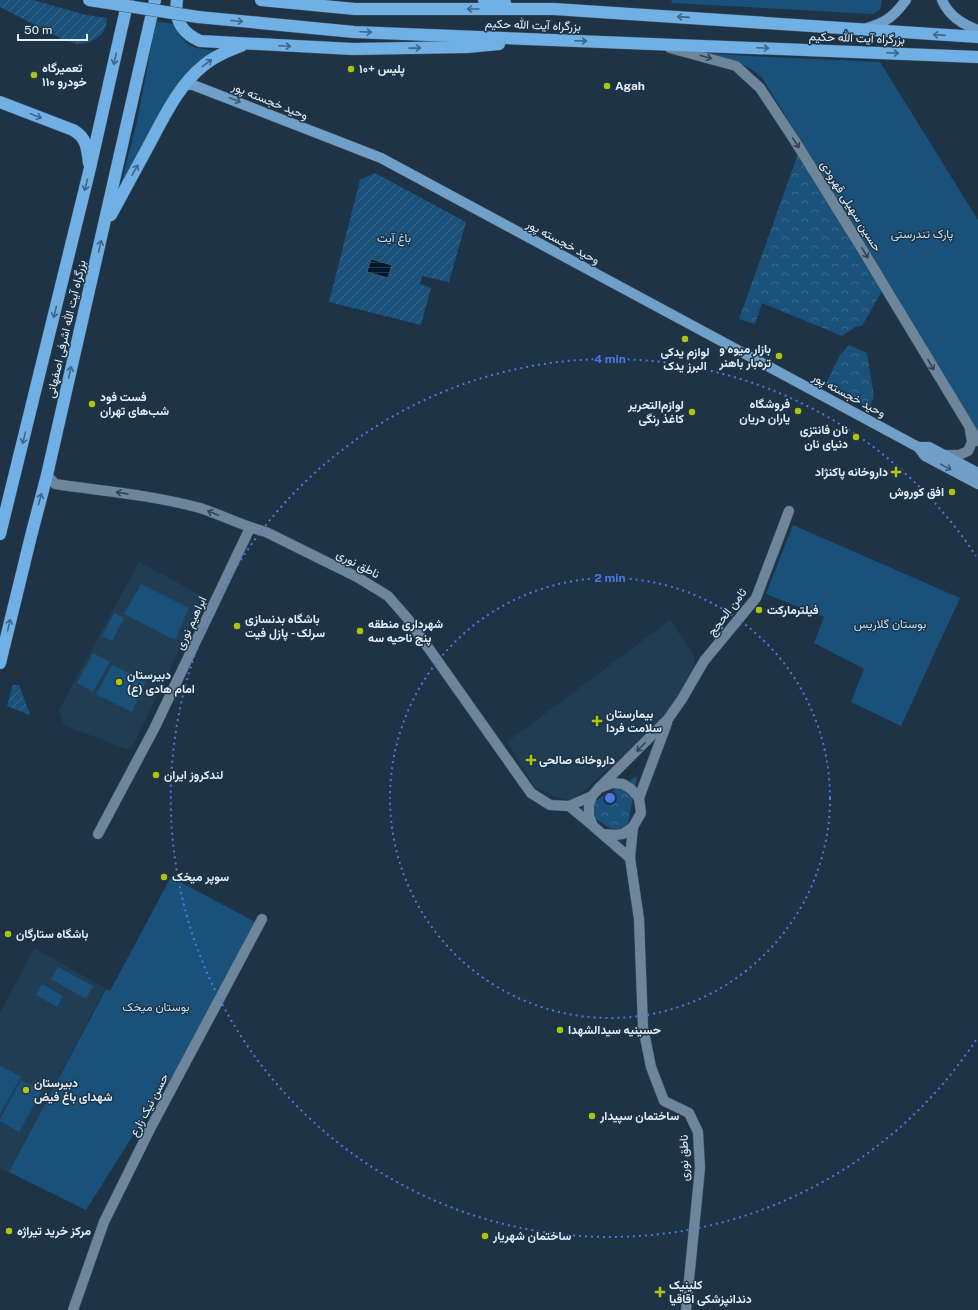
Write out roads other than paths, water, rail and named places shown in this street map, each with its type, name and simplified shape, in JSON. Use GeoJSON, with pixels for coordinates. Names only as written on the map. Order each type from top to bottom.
{"type":"FeatureCollection","features":[{"type":"Feature","properties":{"kind":"highway","name":"بزرگراه آیت الله حکیم"},"geometry":{"type":"LineString","coordinates":[[89,0],[198,17],[354,32],[978,57]]}},
{"type":"Feature","properties":{"kind":"highway","name":"بزرگراه آیت الله اشرفی اصفهانی"},"geometry":{"type":"LineString","coordinates":[[0,534],[90,168],[128,0]]}},
{"type":"Feature","properties":{"kind":"highway","name":"بزرگراه آیت الله اشرفی اصفهانی"},"geometry":{"type":"LineString","coordinates":[[0,663],[30,536],[47,475],[156,0]]}},
{"type":"Feature","properties":{"kind":"highway"},"geometry":{"type":"LineString","coordinates":[[177,0],[176,8],[178,21],[183,30],[200,41],[213,43],[353,49],[467,47],[542,39]]}},
{"type":"Feature","properties":{"kind":"highway","name":"بزرگراه آیت الله حکیم"},"geometry":{"type":"LineString","coordinates":[[261,0],[355,9],[554,9],[978,37]]}},
{"type":"Feature","properties":{"kind":"highway"},"geometry":{"type":"LineString","coordinates":[[484,0],[554,9]]}},
{"type":"Feature","properties":{"kind":"highway"},"geometry":{"type":"LineString","coordinates":[[104,229],[164,118],[185,85],[203,66],[218,55],[246,44]]}},
{"type":"Feature","properties":{"kind":"highway"},"geometry":{"type":"LineString","coordinates":[[0,102],[80,134],[87,148],[90,168]]}},
{"type":"Feature","properties":{"kind":"main road"},"geometry":{"type":"LineString","coordinates":[[862,29],[880,24],[896,13],[906,0]]}},
{"type":"Feature","properties":{"kind":"main road"},"geometry":{"type":"LineString","coordinates":[[942,0],[951,15],[968,26],[978,30]]}},
{"type":"Feature","properties":{"kind":"main road","name":"وحید خجسته پور"},"geometry":{"type":"LineString","coordinates":[[185,85],[193,84],[381,158],[918,447],[925,456],[978,480]]}},
{"type":"Feature","properties":{"kind":"main road","name":"وحید خجسته پور"},"geometry":{"type":"LineString","coordinates":[[918,447],[929,447],[944,455],[978,480]]}},
{"type":"Feature","properties":{"kind":"street","name":"حسین سهیلی قهرودی"},"geometry":{"type":"LineString","coordinates":[[654,44],[736,66],[760,88],[796,141],[978,441]]}},
{"type":"Feature","properties":{"kind":"street"},"geometry":{"type":"LineString","coordinates":[[944,455],[959,455],[968,451],[972,442],[969,426]]}},
{"type":"Feature","properties":{"kind":"street","name":"ناطق نوری"},"geometry":{"type":"LineString","coordinates":[[47,475],[55,484],[160,498],[201,509],[250,528],[266,532],[357,577],[388,596],[408,619],[531,792],[550,805],[569,806]]}},
{"type":"Feature","properties":{"kind":"street","name":"ثامن الحجج"},"geometry":{"type":"LineString","coordinates":[[668,720],[704,661],[756,598],[789,511]]}},
{"type":"Feature","properties":{"kind":"street","name":"ابراهیم نوری"},"geometry":{"type":"LineString","coordinates":[[98,834],[154,729],[250,528]]}},
{"type":"Feature","properties":{"kind":"street"},"geometry":{"type":"LineString","coordinates":[[593,826],[589,816],[589,805],[592,796],[668,720]]}},
{"type":"Feature","properties":{"kind":"street"},"geometry":{"type":"LineString","coordinates":[[638,798],[668,720]]}},
{"type":"Feature","properties":{"kind":"street"},"geometry":{"type":"LineString","coordinates":[[599,788],[612,783],[623,784],[631,789],[638,798],[641,813],[634,827],[623,834],[603,834]]}},
{"type":"Feature","properties":{"kind":"street"},"geometry":{"type":"LineString","coordinates":[[592,796],[569,806],[630,858]]}},
{"type":"Feature","properties":{"kind":"street","name":"ناطق نوری"},"geometry":{"type":"LineString","coordinates":[[634,827],[630,858],[639,919],[643,1026],[651,1067],[664,1101],[689,1113],[698,1132],[700,1168],[686,1310]]}},
{"type":"Feature","properties":{"kind":"street","name":"حسن نیک زارع"},"geometry":{"type":"LineString","coordinates":[[73,1310],[104,1222],[149,1131],[262,919]]}},
{"type":"Feature","properties":{"kind":"place","name":"پلیس +۱۰"},"geometry":{"type":"Point","coordinates":[351,69]}},
{"type":"Feature","properties":{"kind":"place","name":"تعمیرگاه خودرو ۱۱۰"},"geometry":{"type":"Point","coordinates":[34,75]}},
{"type":"Feature","properties":{"kind":"place","name":"Agah"},"geometry":{"type":"Point","coordinates":[607,86]}},
{"type":"Feature","properties":{"kind":"place","name":"لوازم یدکی البرز یدک"},"geometry":{"type":"Point","coordinates":[685,339]}},
{"type":"Feature","properties":{"kind":"place","name":"بازار میوه و تره‌بار باهنر"},"geometry":{"type":"Point","coordinates":[779,356]}},
{"type":"Feature","properties":{"kind":"place","name":"فست فود شب‌های تهران"},"geometry":{"type":"Point","coordinates":[92,404]}},
{"type":"Feature","properties":{"kind":"place","name":"فروشگاه یاران دریان"},"geometry":{"type":"Point","coordinates":[798,411]}},
{"type":"Feature","properties":{"kind":"place","name":"لوازم‌التحریر کاغذ رنگی"},"geometry":{"type":"Point","coordinates":[692,412]}},
{"type":"Feature","properties":{"kind":"place","name":"نان فانتزی دنیای نان"},"geometry":{"type":"Point","coordinates":[856,437]}},
{"type":"Feature","properties":{"kind":"place","name":"داروخانه پاکنژاد"},"geometry":{"type":"Point","coordinates":[896,472]}},
{"type":"Feature","properties":{"kind":"place","name":"افق کوروش"},"geometry":{"type":"Point","coordinates":[952,492]}},
{"type":"Feature","properties":{"kind":"place","name":"فیلترمارکت"},"geometry":{"type":"Point","coordinates":[759,610]}},
{"type":"Feature","properties":{"kind":"place","name":"باشگاه بدنسازی سرلک - پازل فیت"},"geometry":{"type":"Point","coordinates":[237,626]}},
{"type":"Feature","properties":{"kind":"place","name":"شهرداری منطقه پنج ناحیه سه"},"geometry":{"type":"Point","coordinates":[360,631]}},
{"type":"Feature","properties":{"kind":"place","name":"دبیرستان امام هادی (ع)"},"geometry":{"type":"Point","coordinates":[119,682]}},
{"type":"Feature","properties":{"kind":"place","name":"بیمارستان سلامت فردا"},"geometry":{"type":"Point","coordinates":[597,721]}},
{"type":"Feature","properties":{"kind":"place","name":"داروخانه صالحی"},"geometry":{"type":"Point","coordinates":[531,760]}},
{"type":"Feature","properties":{"kind":"place","name":"لندکروز ایران"},"geometry":{"type":"Point","coordinates":[156,775]}},
{"type":"Feature","properties":{"kind":"place","name":"سوپر میخک"},"geometry":{"type":"Point","coordinates":[164,877]}},
{"type":"Feature","properties":{"kind":"place","name":"باشگاه ستارگان"},"geometry":{"type":"Point","coordinates":[8,934]}},
{"type":"Feature","properties":{"kind":"place","name":"حسینیه سیدالشهدا"},"geometry":{"type":"Point","coordinates":[560,1030]}},
{"type":"Feature","properties":{"kind":"place","name":"دبیرستان شهدای باغ فیض"},"geometry":{"type":"Point","coordinates":[26,1090]}},
{"type":"Feature","properties":{"kind":"place","name":"ساختمان سپیدار"},"geometry":{"type":"Point","coordinates":[592,1116]}},
{"type":"Feature","properties":{"kind":"place","name":"مرکز خرید تیراژه"},"geometry":{"type":"Point","coordinates":[9,1231]}},
{"type":"Feature","properties":{"kind":"place","name":"ساختمان شهریار"},"geometry":{"type":"Point","coordinates":[485,1236]}},
{"type":"Feature","properties":{"kind":"place","name":"کلینیک دندانپزشکی اقاقیا"},"geometry":{"type":"Point","coordinates":[660,1292]}},
{"type":"Feature","properties":{"kind":"park label","name":"پارک تندرستی"},"geometry":{"type":"Point","coordinates":[922,234]}},
{"type":"Feature","properties":{"kind":"park label","name":"باغ آیت"},"geometry":{"type":"Point","coordinates":[394,238]}},
{"type":"Feature","properties":{"kind":"park label","name":"بوستان گلاریس"},"geometry":{"type":"Point","coordinates":[890,624]}},
{"type":"Feature","properties":{"kind":"park label","name":"بوستان میخک"},"geometry":{"type":"Point","coordinates":[156,1007]}}]}
